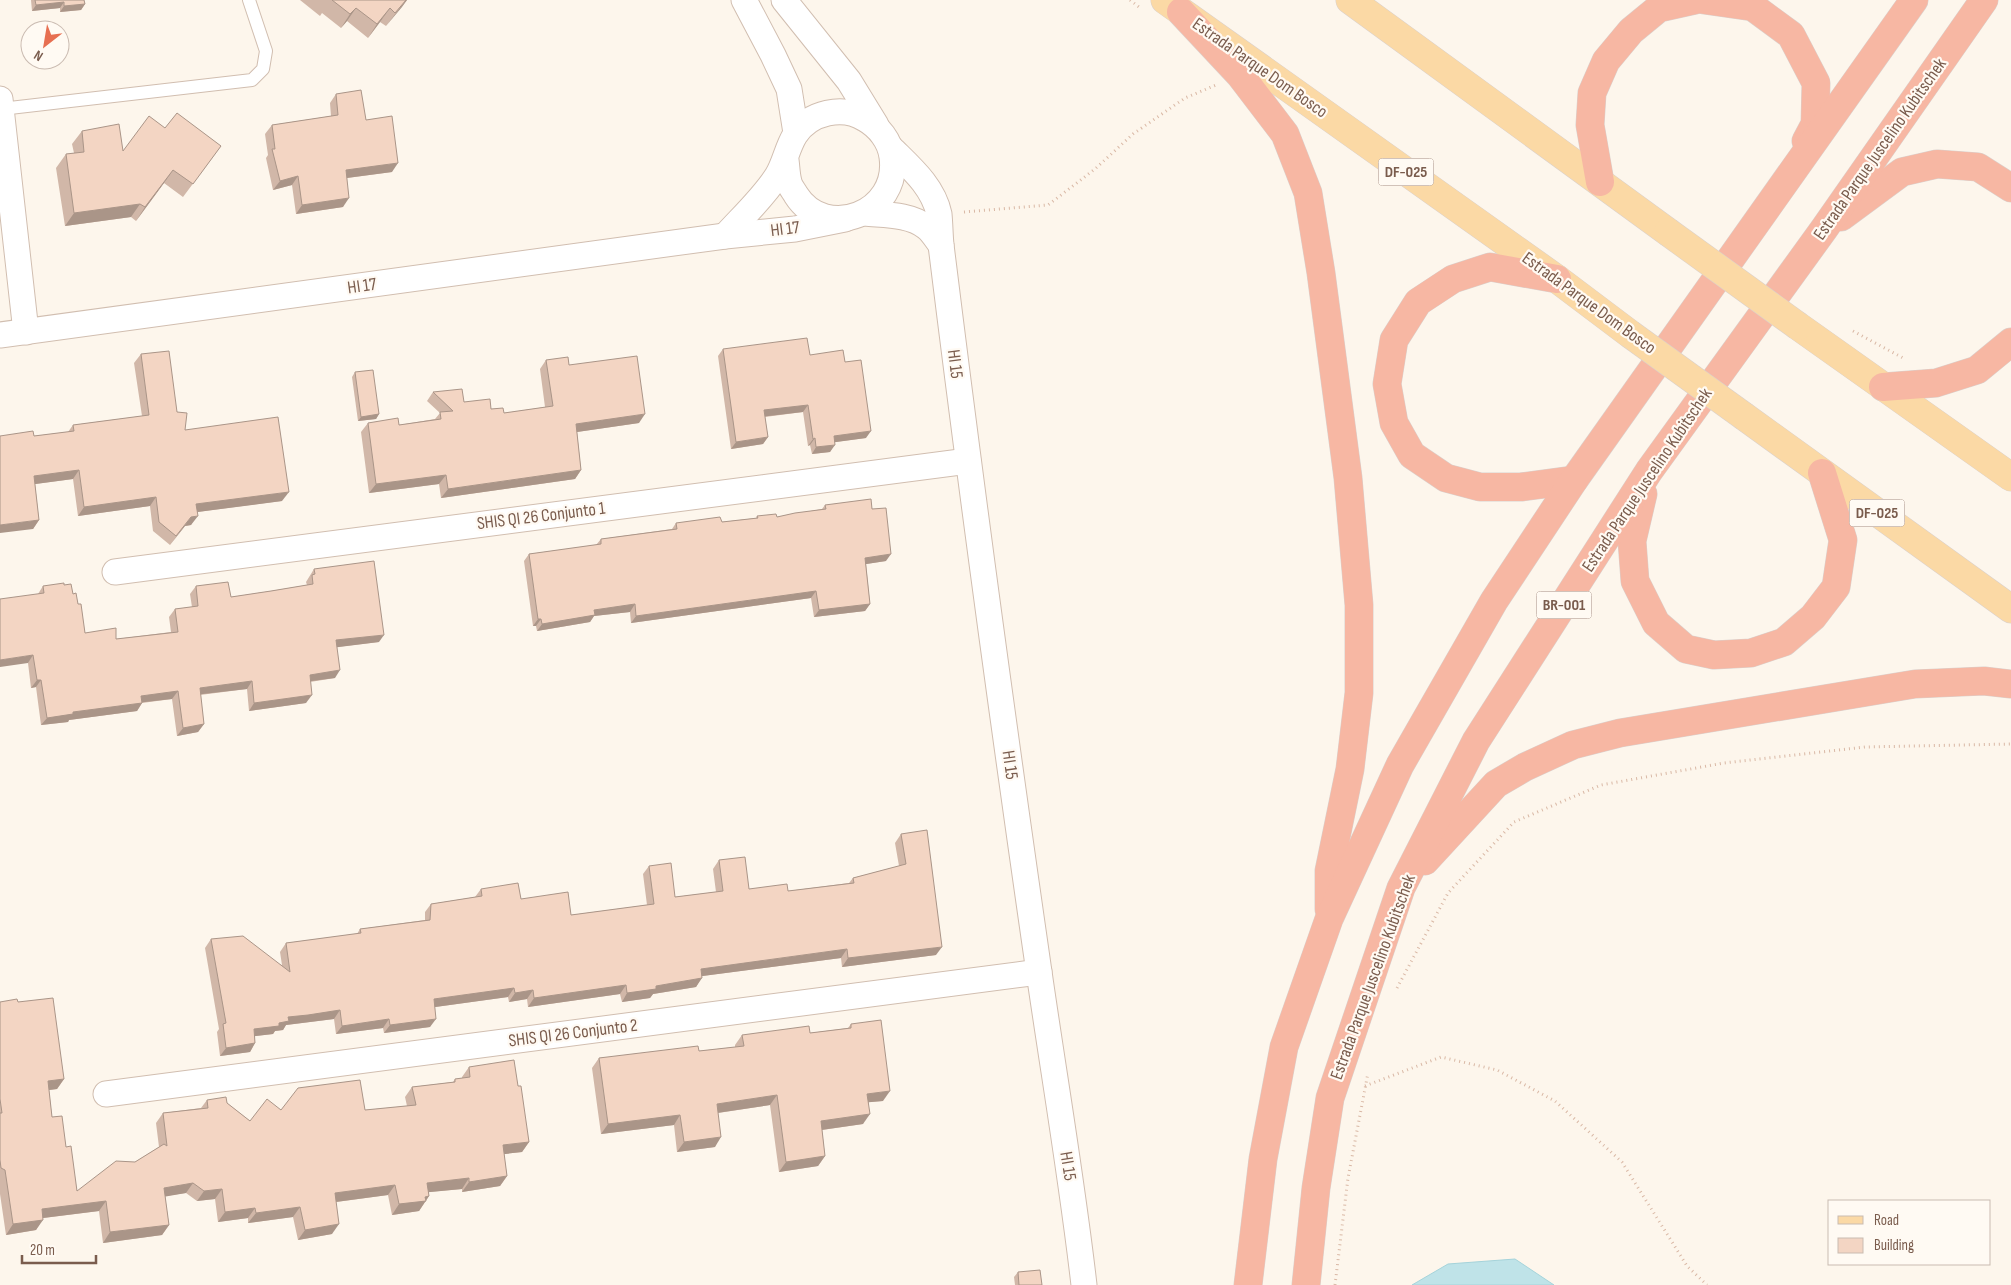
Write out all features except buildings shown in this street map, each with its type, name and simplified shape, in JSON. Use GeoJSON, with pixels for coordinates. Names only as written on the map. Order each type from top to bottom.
{"type":"FeatureCollection","features":[{"type":"Feature","properties":{"kind":"highway"},"geometry":{"type":"LineString","coordinates":[[1600,182],[1590,125],[1592,93],[1606,61],[1631,31],[1658,8],[1695,0]]}},
{"type":"Feature","properties":{"kind":"highway"},"geometry":{"type":"LineString","coordinates":[[1704,0],[1753,6],[1791,35],[1816,83],[1815,124],[1787,182]]}},
{"type":"Feature","properties":{"kind":"highway"},"geometry":{"type":"LineString","coordinates":[[1248,1285],[1263,1159],[1284,1047],[1329,918],[1405,757],[1494,601],[1574,480],[1787,182],[1914,0]]}},
{"type":"Feature","properties":{"kind":"highway","name":"Estrada Parque Juscelino Kubitschek"},"geometry":{"type":"LineString","coordinates":[[1306,1285],[1316,1188],[1330,1098],[1401,888],[1476,741],[1649,471],[1824,229],[1984,0]]}},
{"type":"Feature","properties":{"kind":"highway"},"geometry":{"type":"LineString","coordinates":[[1173,6],[1240,75],[1285,134],[1308,193],[1321,273],[1348,478],[1359,605],[1359,693],[1350,769],[1329,871],[1329,918]]}},
{"type":"Feature","properties":{"kind":"highway"},"geometry":{"type":"LineString","coordinates":[[1824,229],[1902,172],[1937,164],[1978,167],[2011,188]]}},
{"type":"Feature","properties":{"kind":"highway"},"geometry":{"type":"LineString","coordinates":[[1557,279],[1490,267],[1453,279],[1418,302],[1398,332],[1394,340],[1387,384],[1394,422],[1412,455],[1446,478],[1480,487],[1521,487],[1574,480]]}},
{"type":"Feature","properties":{"kind":"highway"},"geometry":{"type":"LineString","coordinates":[[1883,387],[1936,383],[1977,370],[2011,342]]}},
{"type":"Feature","properties":{"kind":"highway"},"geometry":{"type":"LineString","coordinates":[[1649,471],[1632,541],[1635,581],[1656,623],[1686,649],[1714,654],[1751,653],[1784,642],[1813,617],[1836,587],[1843,540],[1822,473]]}},
{"type":"Feature","properties":{"kind":"highway"},"geometry":{"type":"LineString","coordinates":[[1401,888],[1496,784],[1525,766],[1573,745],[1620,733],[1915,684],[1984,681],[2011,684]]}},
{"type":"Feature","properties":{"kind":"main road"},"geometry":{"type":"LineString","coordinates":[[1350,0],[1798,326],[2011,477]]}},
{"type":"Feature","properties":{"kind":"main road","name":"Estrada Parque Dom Bosco"},"geometry":{"type":"LineString","coordinates":[[1173,6],[1557,279],[1744,417],[2011,609]]}},
{"type":"Feature","properties":{"kind":"street"},"geometry":{"type":"LineString","coordinates":[[744,0],[789,89],[796,133]]}},
{"type":"Feature","properties":{"kind":"street"},"geometry":{"type":"LineString","coordinates":[[784,0],[849,81],[891,148],[894,167],[890,186],[880,202],[855,216]]}},
{"type":"Feature","properties":{"kind":"street"},"geometry":{"type":"LineString","coordinates":[[0,104],[26,332]]}},
{"type":"Feature","properties":{"kind":"street"},"geometry":{"type":"LineString","coordinates":[[876,125],[857,114],[834,112],[813,118],[796,133],[789,146],[786,160],[789,183],[802,203],[822,216],[901,217],[926,227],[941,245]]}},
{"type":"Feature","properties":{"kind":"street","name":"HI 15"},"geometry":{"type":"LineString","coordinates":[[891,148],[922,178],[933,196],[938,214],[968,461],[1039,972],[1078,1229],[1084,1285]]}},
{"type":"Feature","properties":{"kind":"street","name":"HI 17"},"geometry":{"type":"LineString","coordinates":[[725,236],[762,195],[786,160]]}},
{"type":"Feature","properties":{"kind":"street","name":"HI 17"},"geometry":{"type":"LineString","coordinates":[[0,335],[725,236],[795,229],[855,216]]}},
{"type":"Feature","properties":{"kind":"street","name":"SHIS QI 26 Conjunto 1"},"geometry":{"type":"LineString","coordinates":[[115,572],[968,461]]}},
{"type":"Feature","properties":{"kind":"street","name":"SHIS QI 26 Conjunto 2"},"geometry":{"type":"LineString","coordinates":[[106,1094],[1039,972]]}},
{"type":"Feature","properties":{"kind":"lane"},"geometry":{"type":"LineString","coordinates":[[0,104],[252,80],[263,69],[266,51],[249,0]]}},
{"type":"Feature","properties":{"kind":"path"},"geometry":{"type":"LineString","coordinates":[[938,214],[1048,205],[1095,169],[1133,134],[1185,98],[1240,75]]}},
{"type":"Feature","properties":{"kind":"path"},"geometry":{"type":"LineString","coordinates":[[1393,996],[1448,893],[1514,822],[1601,785],[1724,763],[1865,747],[2011,744]]}},
{"type":"Feature","properties":{"kind":"path"},"geometry":{"type":"LineString","coordinates":[[1365,1086],[1440,1057],[1497,1070],[1555,1101],[1622,1162],[1687,1266],[1708,1285]]}},
{"type":"Feature","properties":{"kind":"path"},"geometry":{"type":"LineString","coordinates":[[1335,1285],[1348,1178],[1369,1069]]}},
{"type":"Feature","properties":{"kind":"water"},"geometry":{"type":"Polygon","coordinates":[[[1515,1259],[1554,1285],[1412,1285],[1448,1264],[1515,1259]]]}}]}
